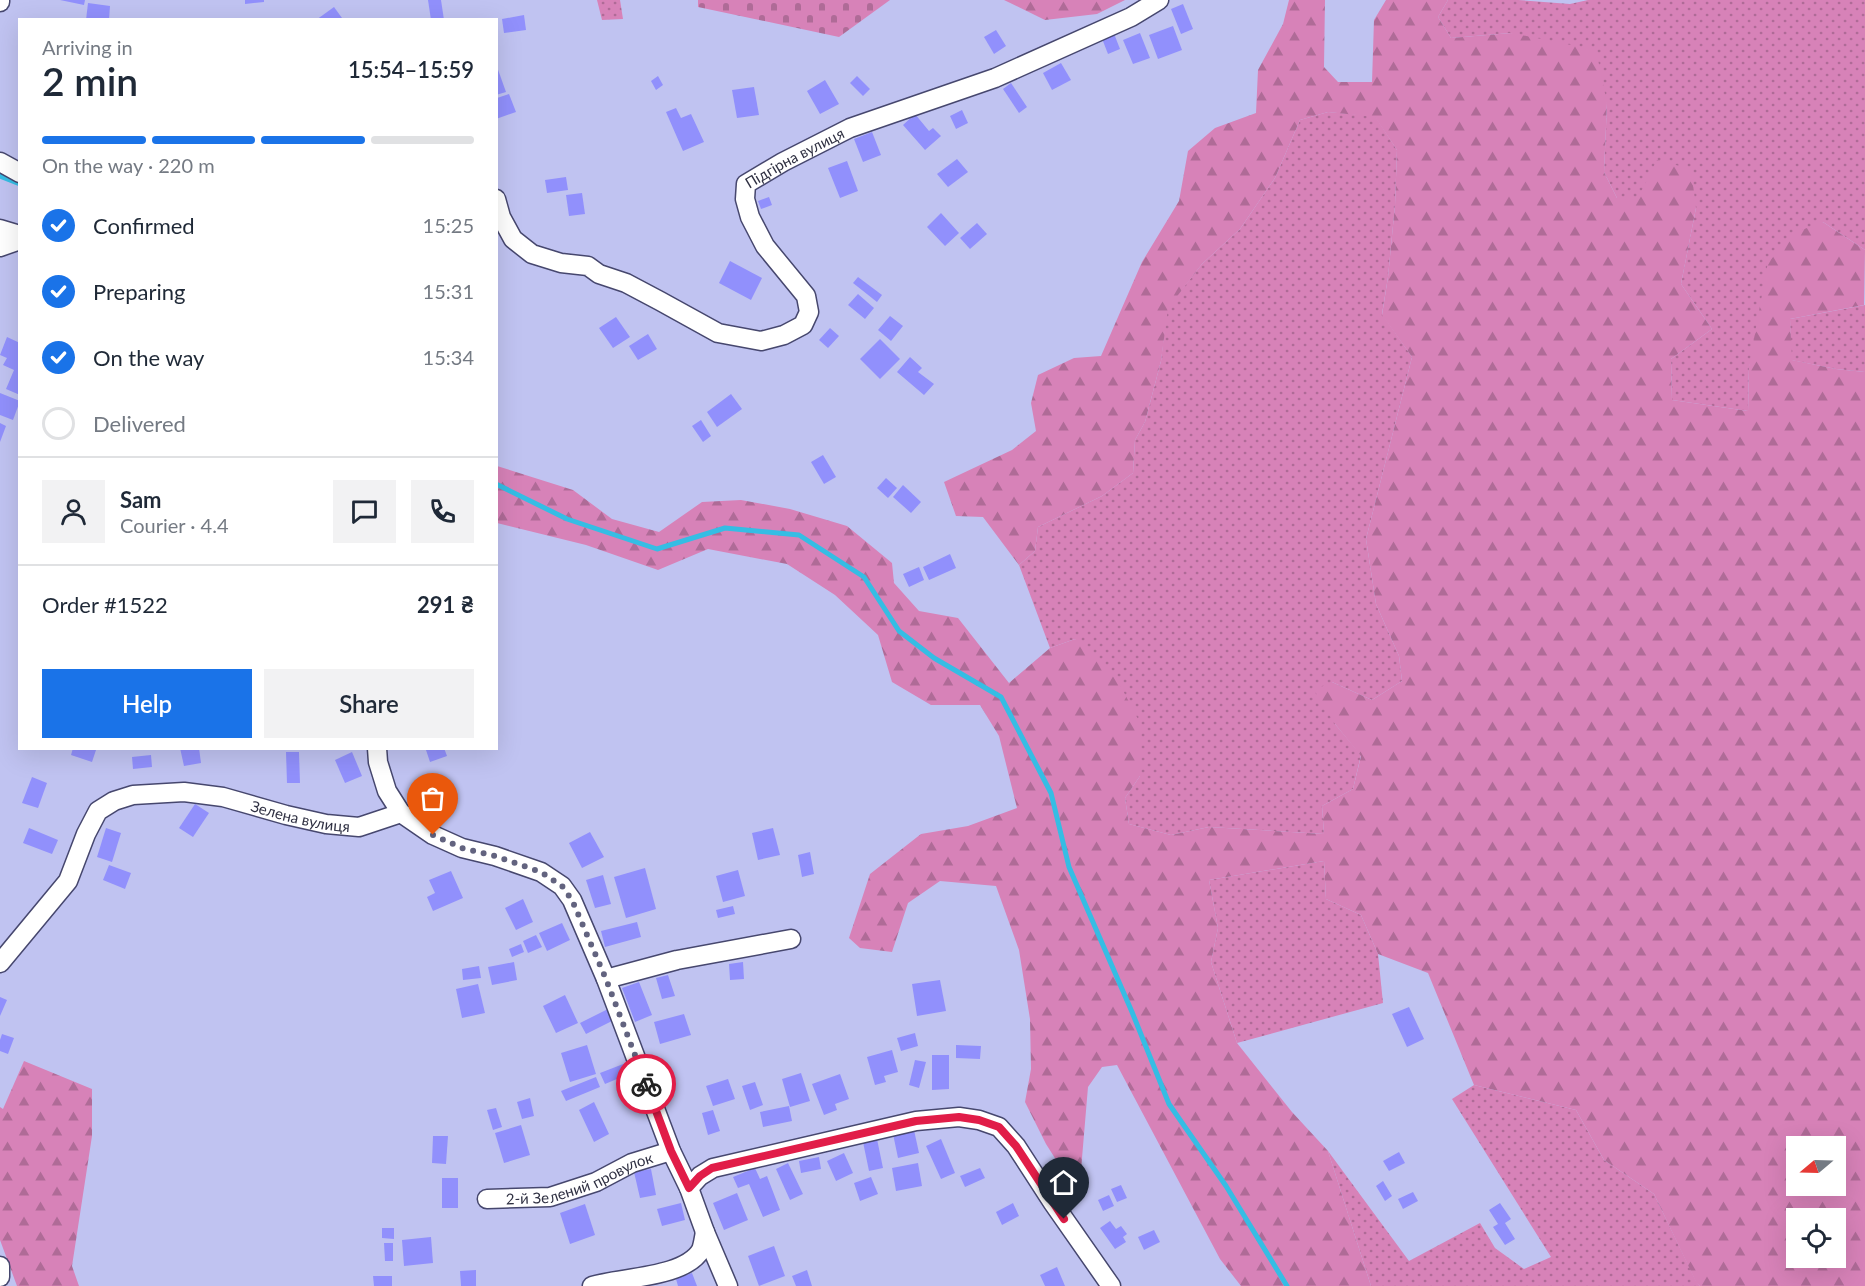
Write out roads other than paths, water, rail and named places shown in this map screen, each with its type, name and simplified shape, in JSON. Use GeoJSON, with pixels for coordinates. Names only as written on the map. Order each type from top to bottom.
{"type":"FeatureCollection","features":[{"type":"Feature","properties":{"kind":"street","name":"Підгірна вулиця"},"geometry":{"type":"LineString","coordinates":[[498,206],[513,239],[532,255],[561,263],[588,266],[599,274],[626,283],[718,333],[761,341],[784,335],[803,325],[809,312],[806,296],[765,246],[750,217],[745,199],[746,184],[783,162],[850,128],[995,78],[1131,17],[1160,0]]}},
{"type":"Feature","properties":{"kind":"street"},"geometry":{"type":"LineString","coordinates":[[0,162],[18,172]]}},
{"type":"Feature","properties":{"kind":"street"},"geometry":{"type":"LineString","coordinates":[[0,229],[18,234]]}},
{"type":"Feature","properties":{"kind":"street"},"geometry":{"type":"LineString","coordinates":[[0,248],[18,241]]}},
{"type":"Feature","properties":{"kind":"street"},"geometry":{"type":"LineString","coordinates":[[377,750],[378,762],[387,791],[401,813],[433,835],[462,848],[495,856],[541,872],[562,886],[572,900],[606,979],[671,1151],[689,1188],[728,1286]]}},
{"type":"Feature","properties":{"kind":"street","name":"Зелена вулиця"},"geometry":{"type":"LineString","coordinates":[[0,963],[68,881],[86,834],[98,811],[114,801],[133,795],[184,792],[223,797],[326,824],[359,827],[401,813]]}},
{"type":"Feature","properties":{"kind":"street"},"geometry":{"type":"LineString","coordinates":[[606,979],[677,960],[791,939]]}},
{"type":"Feature","properties":{"kind":"street"},"geometry":{"type":"LineString","coordinates":[[689,1188],[700,1176],[712,1168],[724,1165],[916,1121],[959,1117],[979,1120],[999,1127],[1016,1146],[1111,1286]]}},
{"type":"Feature","properties":{"kind":"street","name":"2-й Зелений провулок"},"geometry":{"type":"LineString","coordinates":[[487,1199],[550,1197],[597,1182],[632,1163],[671,1151]]}},
{"type":"Feature","properties":{"kind":"street"},"geometry":{"type":"LineString","coordinates":[[592,1286],[668,1271],[690,1262],[701,1250],[705,1232]]}},
{"type":"Feature","properties":{"kind":"street"},"geometry":{"type":"LineString","coordinates":[[0,1266],[0,1277]]}},
{"type":"Feature","properties":{"kind":"waterway"},"geometry":{"type":"LineString","coordinates":[[0,176],[18,183]]}},
{"type":"Feature","properties":{"kind":"waterway"},"geometry":{"type":"LineString","coordinates":[[498,485],[567,519],[657,549],[725,528],[799,535],[864,577],[899,631],[934,658],[1001,697],[1051,793],[1069,867],[1169,1104],[1226,1186],[1287,1286]]}}]}
